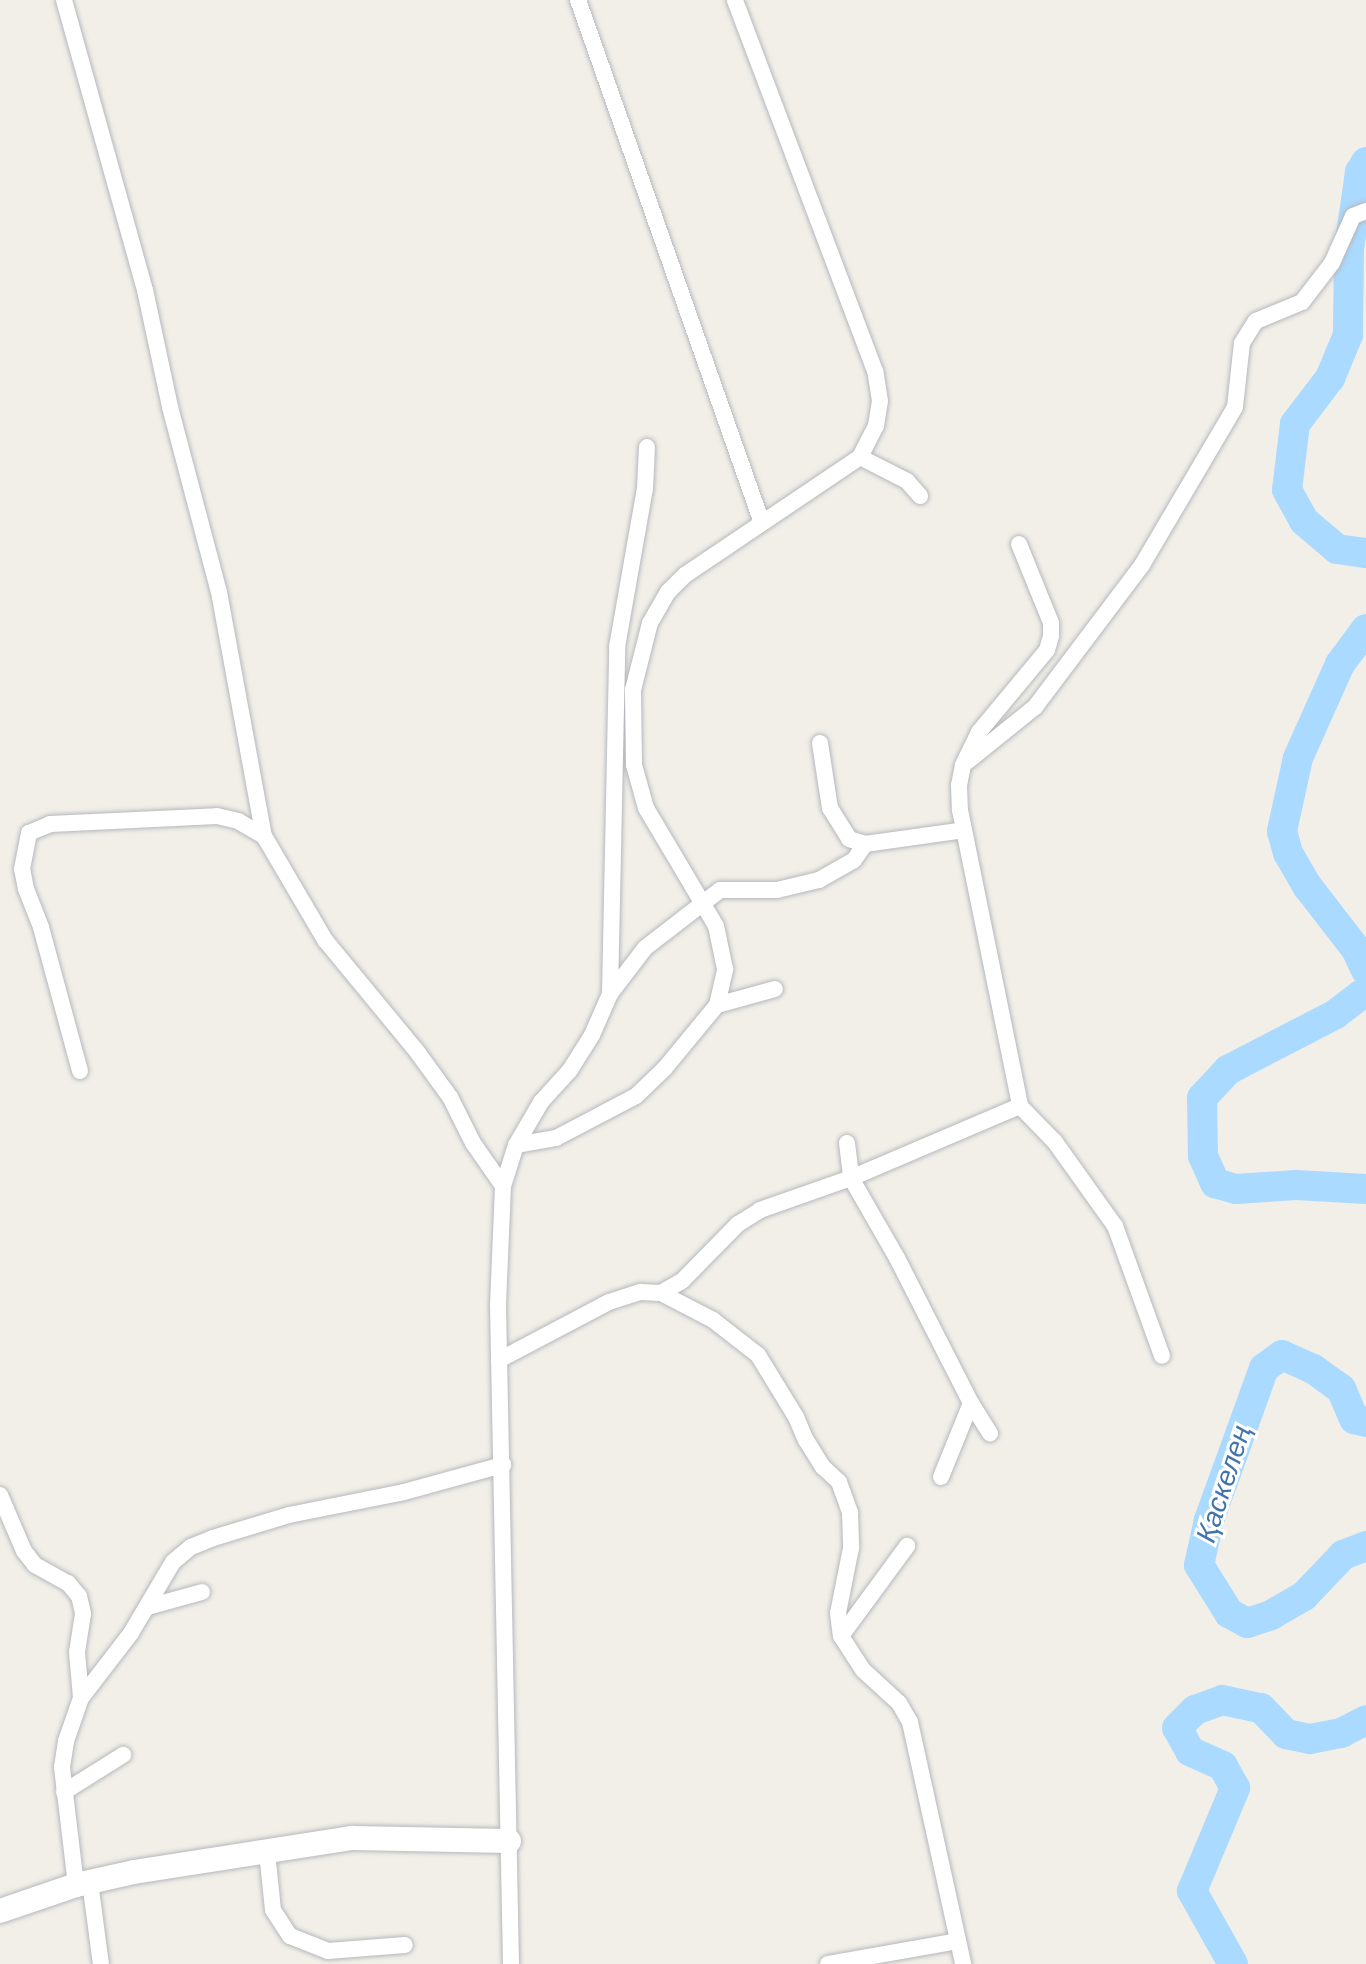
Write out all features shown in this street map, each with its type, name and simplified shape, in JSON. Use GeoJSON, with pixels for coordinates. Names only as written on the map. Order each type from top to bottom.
{"type":"FeatureCollection","features":[{"type":"Feature","properties":{"kind":"street"},"geometry":{"type":"LineString","coordinates":[[64,0],[145,290],[170,407],[219,592],[264,836],[325,940],[450,1097],[473,1143],[503,1186]]}},
{"type":"Feature","properties":{"kind":"street"},"geometry":{"type":"LineString","coordinates":[[578,0],[762,523]]}},
{"type":"Feature","properties":{"kind":"street"},"geometry":{"type":"LineString","coordinates":[[516,1145],[556,1138],[636,1096],[665,1068],[717,1005],[725,969],[724,954],[704,902],[646,808],[634,765],[633,690],[650,623],[668,592],[700,562],[860,457],[876,426],[880,401],[875,371],[735,0]]}},
{"type":"Feature","properties":{"kind":"street"},"geometry":{"type":"LineString","coordinates":[[963,765],[1035,707],[1142,565],[1235,407],[1242,343],[1256,321],[1302,302],[1332,263],[1353,216],[1366,211]]}},
{"type":"Feature","properties":{"kind":"street"},"geometry":{"type":"LineString","coordinates":[[610,994],[617,647],[645,489],[647,447]]}},
{"type":"Feature","properties":{"kind":"street"},"geometry":{"type":"LineString","coordinates":[[860,457],[907,481],[920,496]]}},
{"type":"Feature","properties":{"kind":"street"},"geometry":{"type":"LineString","coordinates":[[1019,544],[1051,623],[1047,650],[979,732],[963,765],[959,785],[964,830],[1020,1106],[1055,1142],[1115,1226],[1162,1356]]}},
{"type":"Feature","properties":{"kind":"street"},"geometry":{"type":"LineString","coordinates":[[820,743],[830,808],[849,839],[865,844],[964,830]]}},
{"type":"Feature","properties":{"kind":"street"},"geometry":{"type":"LineString","coordinates":[[80,1071],[41,927],[26,889],[22,869],[29,833],[50,824],[217,816],[238,821],[264,836]]}},
{"type":"Feature","properties":{"kind":"street"},"geometry":{"type":"LineString","coordinates":[[511,1964],[499,1360],[503,1186],[516,1145],[541,1102],[584,1047],[610,994],[645,948],[720,890],[777,890],[819,880],[854,860],[865,844]]}},
{"type":"Feature","properties":{"kind":"street"},"geometry":{"type":"LineString","coordinates":[[717,1005],[775,989]]}},
{"type":"Feature","properties":{"kind":"street"},"geometry":{"type":"LineString","coordinates":[[661,1293],[682,1281],[738,1224],[760,1210],[851,1178],[1020,1106]]}},
{"type":"Feature","properties":{"kind":"street"},"geometry":{"type":"LineString","coordinates":[[847,1143],[851,1178],[990,1433]]}},
{"type":"Feature","properties":{"kind":"street"},"geometry":{"type":"LineString","coordinates":[[499,1360],[609,1302],[640,1292],[661,1293],[713,1320],[758,1355],[812,1449],[839,1482],[850,1513],[851,1548],[838,1613],[841,1636],[863,1670],[899,1703],[910,1722],[963,1964]]}},
{"type":"Feature","properties":{"kind":"street"},"geometry":{"type":"LineString","coordinates":[[941,1477],[971,1403]]}},
{"type":"Feature","properties":{"kind":"street"},"geometry":{"type":"LineString","coordinates":[[101,1964],[64,1792],[66,1741],[81,1698],[148,1607],[173,1562],[191,1547],[213,1538],[325,1506],[404,1492],[503,1465]]}},
{"type":"Feature","properties":{"kind":"street"},"geometry":{"type":"LineString","coordinates":[[0,1495],[24,1551],[35,1565],[68,1583],[79,1596],[83,1614],[77,1652],[81,1698]]}},
{"type":"Feature","properties":{"kind":"street"},"geometry":{"type":"LineString","coordinates":[[841,1636],[907,1546]]}},
{"type":"Feature","properties":{"kind":"street"},"geometry":{"type":"LineString","coordinates":[[148,1607],[202,1592]]}},
{"type":"Feature","properties":{"kind":"street"},"geometry":{"type":"LineString","coordinates":[[64,1792],[123,1755]]}},
{"type":"Feature","properties":{"kind":"street"},"geometry":{"type":"LineString","coordinates":[[0,1911],[83,1883],[352,1838],[509,1841]]}},
{"type":"Feature","properties":{"kind":"street"},"geometry":{"type":"LineString","coordinates":[[267,1852],[273,1910],[290,1936],[328,1951],[405,1945]]}},
{"type":"Feature","properties":{"kind":"street"},"geometry":{"type":"LineString","coordinates":[[828,1964],[958,1941]]}},
{"type":"Feature","properties":{"kind":"waterway","name":"Қаскелең"},"geometry":{"type":"LineString","coordinates":[[1366,162],[1360,172],[1349,249],[1348,335],[1330,378],[1295,424],[1287,490],[1304,521],[1337,549],[1366,553]]}},
{"type":"Feature","properties":{"kind":"waterway","name":"Қаскелең"},"geometry":{"type":"LineString","coordinates":[[1366,629],[1340,664],[1298,758],[1282,831],[1288,853],[1308,887],[1356,949],[1366,970]]}},
{"type":"Feature","properties":{"kind":"waterway","name":"Қаскелең"},"geometry":{"type":"LineString","coordinates":[[1366,991],[1336,1014],[1228,1070],[1202,1098],[1203,1156],[1215,1183],[1236,1189],[1296,1185],[1366,1189]]}},
{"type":"Feature","properties":{"kind":"waterway","name":"Қаскелең"},"geometry":{"type":"LineString","coordinates":[[1366,1422],[1354,1419],[1341,1389],[1313,1369],[1282,1355],[1264,1368],[1209,1520],[1199,1565],[1229,1613],[1247,1623],[1271,1615],[1304,1596],[1343,1555],[1366,1546]]}},
{"type":"Feature","properties":{"kind":"waterway","name":"Қаскелең"},"geometry":{"type":"LineString","coordinates":[[1233,1964],[1192,1891],[1235,1788],[1223,1766],[1190,1751],[1177,1728],[1195,1710],[1222,1700],[1261,1708],[1286,1734],[1310,1739],[1341,1733],[1366,1720]]}}]}
